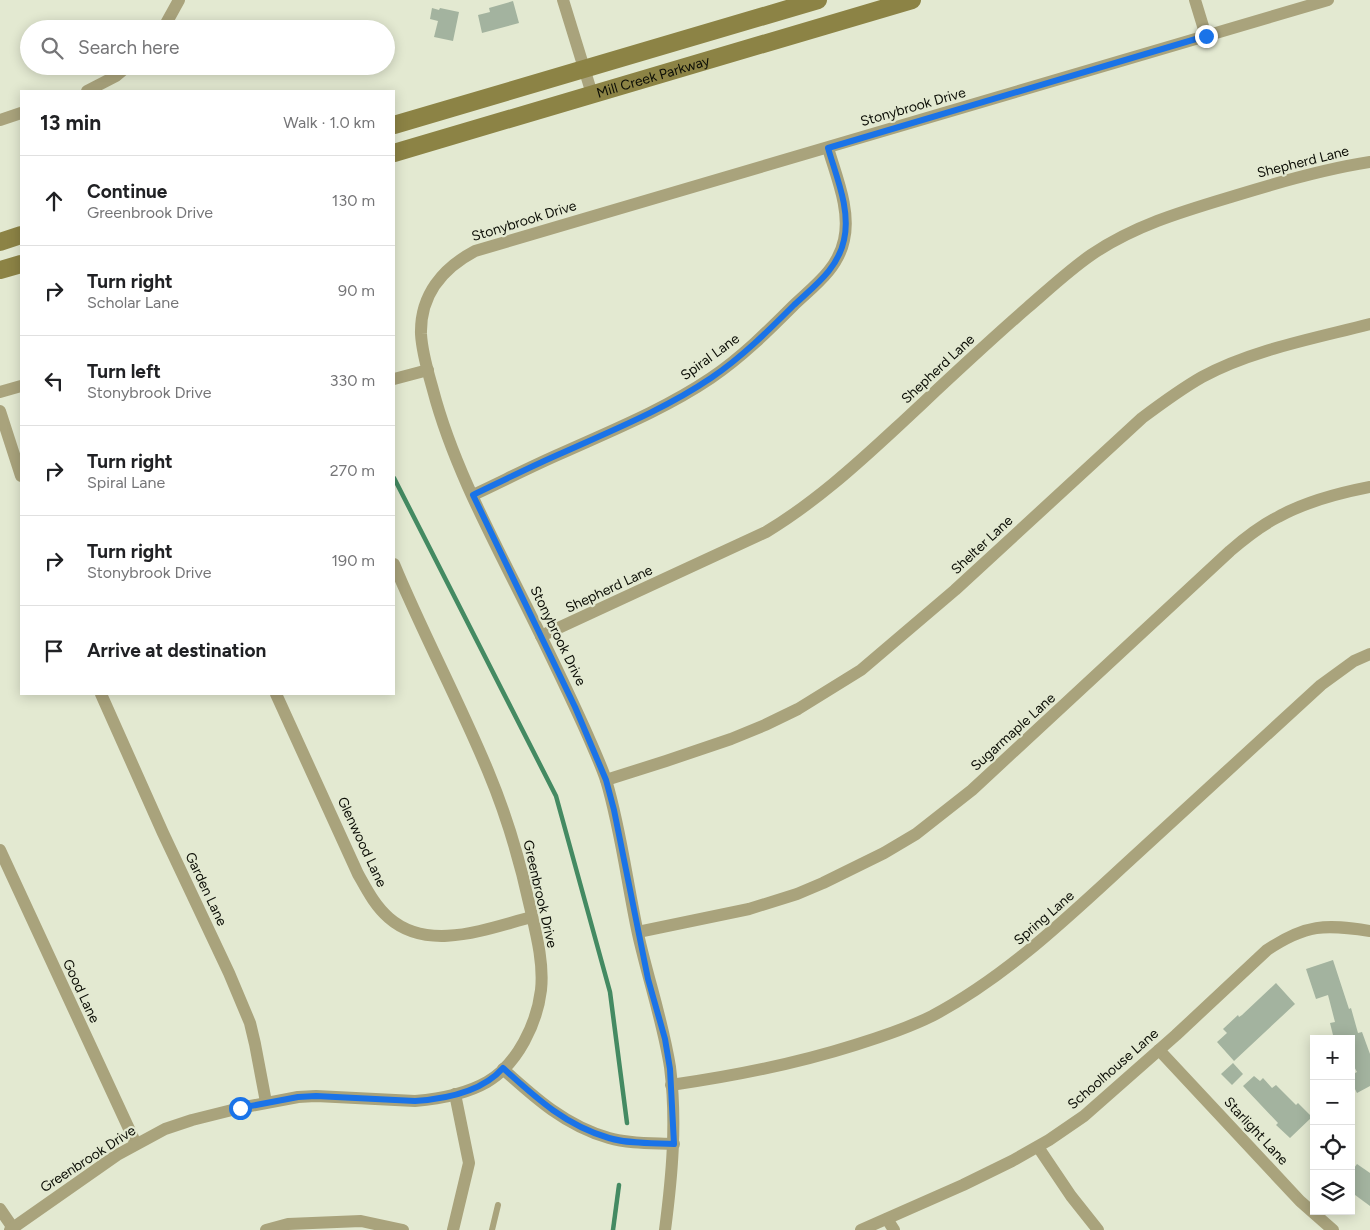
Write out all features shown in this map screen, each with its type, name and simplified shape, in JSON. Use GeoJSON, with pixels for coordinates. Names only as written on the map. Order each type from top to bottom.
{"type":"FeatureCollection","features":[{"type":"Feature","properties":{"kind":"main road","name":"Mill Creek Parkway"},"geometry":{"type":"LineString","coordinates":[[395,125],[818,0]]}},
{"type":"Feature","properties":{"kind":"main road","name":"Mill Creek Parkway"},"geometry":{"type":"LineString","coordinates":[[395,153],[912,0]]}},
{"type":"Feature","properties":{"kind":"main road"},"geometry":{"type":"LineString","coordinates":[[0,242],[20,235]]}},
{"type":"Feature","properties":{"kind":"main road"},"geometry":{"type":"LineString","coordinates":[[0,270],[20,264]]}},
{"type":"Feature","properties":{"kind":"street"},"geometry":{"type":"LineString","coordinates":[[168,20],[178,0]]}},
{"type":"Feature","properties":{"kind":"street"},"geometry":{"type":"LineString","coordinates":[[564,0],[592,94]]}},
{"type":"Feature","properties":{"kind":"street"},"geometry":{"type":"LineString","coordinates":[[1194,0],[1206,36]]}},
{"type":"Feature","properties":{"kind":"street","name":"Stonybrook Drive"},"geometry":{"type":"LineString","coordinates":[[665,1230],[674,1144],[671,1086],[665,1039],[648,979],[614,810],[606,780],[575,707],[473,495],[452,449],[438,410],[421,333],[422,316],[427,299],[435,283],[446,270],[460,259],[475,251],[1328,0]]}},
{"type":"Feature","properties":{"kind":"street"},"geometry":{"type":"LineString","coordinates":[[89,90],[117,75]]}},
{"type":"Feature","properties":{"kind":"street"},"geometry":{"type":"LineString","coordinates":[[0,120],[20,113]]}},
{"type":"Feature","properties":{"kind":"street","name":"Spiral Lane"},"geometry":{"type":"LineString","coordinates":[[473,495],[674,401],[712,377],[748,350],[828,273],[841,252],[846,227],[844,208],[828,148]]}},
{"type":"Feature","properties":{"kind":"street","name":"Shepherd Lane"},"geometry":{"type":"LineString","coordinates":[[542,636],[766,532],[791,517],[862,460],[1003,329],[1068,272],[1092,254],[1118,239],[1172,215],[1291,179],[1338,167],[1370,162]]}},
{"type":"Feature","properties":{"kind":"street","name":"Shelter Lane"},"geometry":{"type":"LineString","coordinates":[[606,780],[666,762],[765,726],[806,705],[861,670],[955,590],[1142,418],[1172,395],[1204,376],[1238,361],[1289,345],[1370,324]]}},
{"type":"Feature","properties":{"kind":"street"},"geometry":{"type":"LineString","coordinates":[[395,379],[428,370]]}},
{"type":"Feature","properties":{"kind":"street"},"geometry":{"type":"LineString","coordinates":[[0,392],[20,386]]}},
{"type":"Feature","properties":{"kind":"street"},"geometry":{"type":"LineString","coordinates":[[0,411],[20,473]]}},
{"type":"Feature","properties":{"kind":"street","name":"Sugarmaple Lane"},"geometry":{"type":"LineString","coordinates":[[638,932],[740,911],[797,894],[823,884],[884,853],[916,834],[972,790],[1230,551],[1253,532],[1296,509],[1340,494],[1370,487]]}},
{"type":"Feature","properties":{"kind":"street","name":"Greenbrook Drive"},"geometry":{"type":"LineString","coordinates":[[12,1229],[90,1172],[165,1129],[192,1120],[266,1102],[316,1096],[415,1101],[430,1100],[455,1094],[489,1081],[503,1068],[521,1045],[531,1027],[538,1006],[541,976],[526,891],[504,813],[488,771],[395,566]]}},
{"type":"Feature","properties":{"kind":"street","name":"Spring Lane"},"geometry":{"type":"LineString","coordinates":[[671,1086],[775,1067],[873,1040],[914,1024],[966,997],[994,978],[1053,931],[1321,685],[1354,661],[1370,654]]}},
{"type":"Feature","properties":{"kind":"street","name":"Garden Lane"},"geometry":{"type":"LineString","coordinates":[[101,695],[250,1023],[266,1102]]}},
{"type":"Feature","properties":{"kind":"street","name":"Glenwood Lane"},"geometry":{"type":"LineString","coordinates":[[276,695],[358,874],[368,893],[388,918],[410,932],[442,937],[478,931],[532,917]]}},
{"type":"Feature","properties":{"kind":"street","name":"Good Lane"},"geometry":{"type":"LineString","coordinates":[[0,850],[136,1144]]}},
{"type":"Feature","properties":{"kind":"street","name":"Schoolhouse Lane"},"geometry":{"type":"LineString","coordinates":[[861,1230],[891,1225],[963,1185],[1038,1147],[1084,1116],[1159,1050],[1267,950],[1283,940],[1319,927],[1338,926],[1370,931]]}},
{"type":"Feature","properties":{"kind":"street","name":"Starlight Lane"},"geometry":{"type":"LineString","coordinates":[[1159,1050],[1300,1201],[1333,1230]]}},
{"type":"Feature","properties":{"kind":"street"},"geometry":{"type":"LineString","coordinates":[[503,1068],[552,1111],[581,1128],[610,1138],[643,1143],[674,1144]]}},
{"type":"Feature","properties":{"kind":"street"},"geometry":{"type":"LineString","coordinates":[[453,1230],[469,1163],[455,1094]]}},
{"type":"Feature","properties":{"kind":"street"},"geometry":{"type":"LineString","coordinates":[[1038,1147],[1071,1196],[1098,1230]]}},
{"type":"Feature","properties":{"kind":"street"},"geometry":{"type":"LineString","coordinates":[[0,1209],[12,1229]]}},
{"type":"Feature","properties":{"kind":"street"},"geometry":{"type":"LineString","coordinates":[[266,1230],[288,1224],[361,1221],[403,1230]]}},
{"type":"Feature","properties":{"kind":"lane"},"geometry":{"type":"LineString","coordinates":[[492,1230],[498,1205]]}},
{"type":"Feature","properties":{"kind":"building"},"geometry":{"type":"Polygon","coordinates":[[[513,1],[519,23],[482,33],[478,15],[490,12],[489,8],[513,1]]]}},
{"type":"Feature","properties":{"kind":"building"},"geometry":{"type":"Polygon","coordinates":[[[432,8],[459,12],[453,41],[434,37],[438,21],[430,19],[432,8]]]}},
{"type":"Feature","properties":{"kind":"building"},"geometry":{"type":"Polygon","coordinates":[[[1333,960],[1358,1033],[1362,1032],[1370,1054],[1370,1086],[1357,1093],[1355,1089],[1355,1073],[1357,1072],[1355,1068],[1355,1035],[1333,1035],[1330,1023],[1335,1022],[1328,995],[1316,999],[1306,969],[1333,960]]]}},
{"type":"Feature","properties":{"kind":"building"},"geometry":{"type":"Polygon","coordinates":[[[1276,983],[1295,1004],[1234,1061],[1217,1042],[1227,1033],[1223,1029],[1238,1015],[1239,1017],[1242,1015],[1276,983]]]}},
{"type":"Feature","properties":{"kind":"building"},"geometry":{"type":"Polygon","coordinates":[[[1233,1063],[1243,1074],[1232,1085],[1221,1074],[1233,1063]]]}},
{"type":"Feature","properties":{"kind":"building"},"geometry":{"type":"Polygon","coordinates":[[[1254,1076],[1260,1081],[1263,1078],[1272,1088],[1276,1085],[1296,1105],[1298,1103],[1310,1115],[1310,1119],[1290,1138],[1276,1125],[1278,1123],[1243,1086],[1254,1076]]]}},
{"type":"Feature","properties":{"kind":"building"},"geometry":{"type":"Polygon","coordinates":[[[1357,1164],[1370,1173],[1370,1206],[1355,1195],[1355,1167],[1357,1164]]]}},
{"type":"Feature","properties":{"kind":"waterway"},"geometry":{"type":"LineString","coordinates":[[395,480],[556,796],[610,992],[627,1123]]}},
{"type":"Feature","properties":{"kind":"waterway"},"geometry":{"type":"LineString","coordinates":[[613,1230],[619,1185]]}},
{"type":"Feature","properties":{"kind":"route"},"geometry":{"type":"LineString","coordinates":[[240,1108],[266,1102],[316,1096],[415,1101],[430,1100],[479,1086],[489,1081],[503,1068],[552,1111],[581,1128],[610,1138],[643,1143],[674,1144],[670,1069],[665,1039],[648,979],[614,810],[606,780],[542,636],[473,495],[674,401],[712,377],[748,350],[828,273],[841,252],[846,227],[844,208],[828,148],[1206,36]]}}]}
